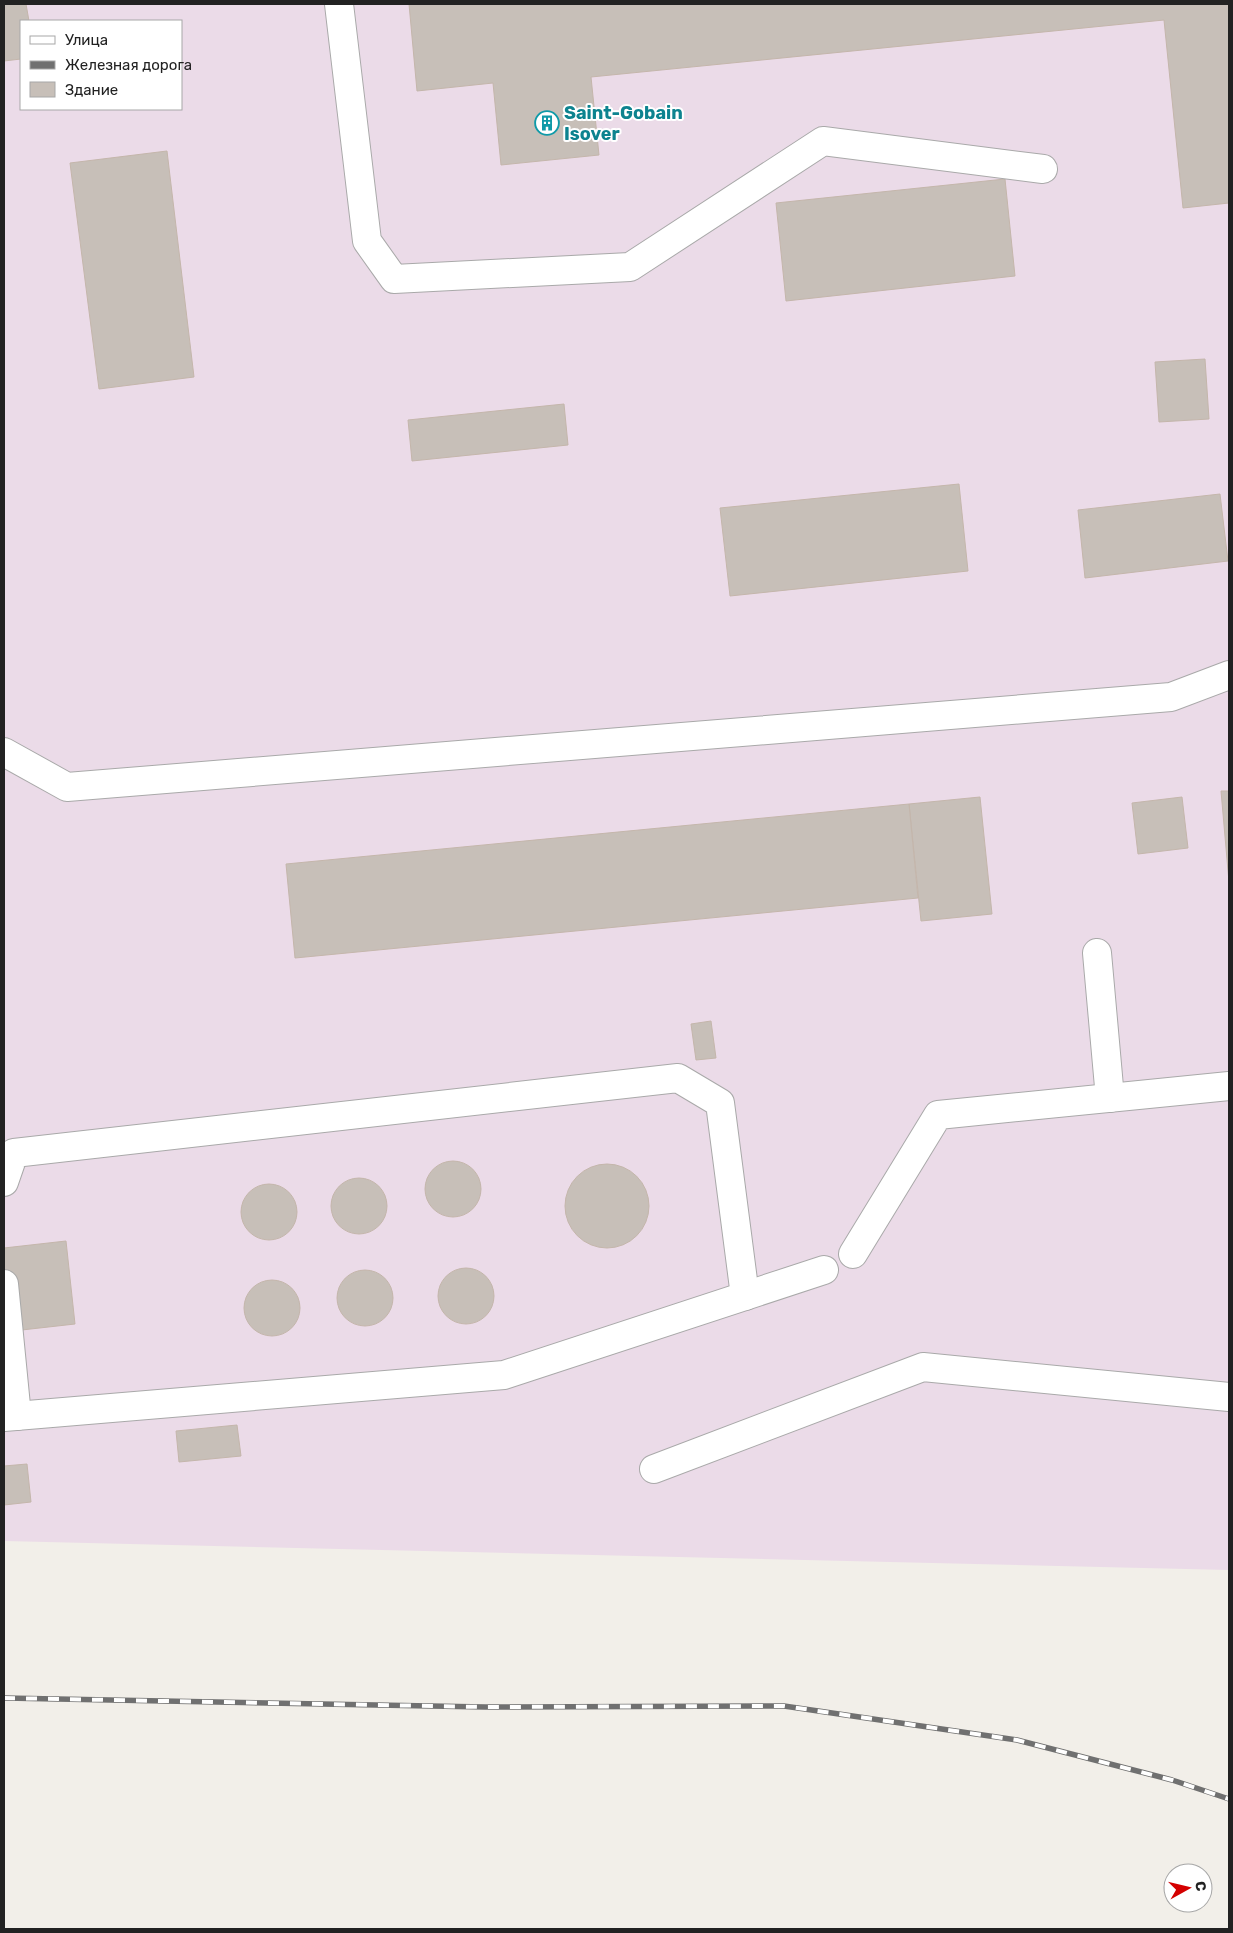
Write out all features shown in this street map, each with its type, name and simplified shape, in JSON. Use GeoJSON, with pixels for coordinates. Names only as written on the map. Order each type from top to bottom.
{"type":"FeatureCollection","features":[{"type":"Feature","properties":{"kind":"lane"},"geometry":{"type":"LineString","coordinates":[[339,4],[367,241],[394,279],[630,267],[823,142],[1043,169]]}},
{"type":"Feature","properties":{"kind":"lane"},"geometry":{"type":"LineString","coordinates":[[4,752],[67,787],[1171,697],[1229,675]]}},
{"type":"Feature","properties":{"kind":"lane"},"geometry":{"type":"LineString","coordinates":[[1097,953],[1110,1098]]}},
{"type":"Feature","properties":{"kind":"lane"},"geometry":{"type":"LineString","coordinates":[[4,1182],[14,1153],[678,1078],[720,1104],[745,1296]]}},
{"type":"Feature","properties":{"kind":"lane"},"geometry":{"type":"LineString","coordinates":[[853,1254],[938,1115],[1229,1086]]}},
{"type":"Feature","properties":{"kind":"lane"},"geometry":{"type":"LineString","coordinates":[[4,1284],[11,1417],[504,1375],[824,1270]]}},
{"type":"Feature","properties":{"kind":"lane"},"geometry":{"type":"LineString","coordinates":[[654,1470],[923,1367],[1229,1397]]}},
{"type":"Feature","properties":{"kind":"shaded area"},"geometry":{"type":"Polygon","coordinates":[[[4,4],[1229,4],[1229,1570],[4,1541],[4,4]]]}},
{"type":"Feature","properties":{"kind":"building"},"geometry":{"type":"Polygon","coordinates":[[[4,4],[26,4],[29,20],[20,20],[20,59],[4,61],[4,4]]]}},
{"type":"Feature","properties":{"kind":"building","name":"Saint-Gobain Isover"},"geometry":{"type":"Polygon","coordinates":[[[409,4],[1229,4],[1229,203],[1183,208],[1164,20],[591,77],[599,155],[501,165],[493,83],[417,91],[409,4]]]}},
{"type":"Feature","properties":{"kind":"building"},"geometry":{"type":"Polygon","coordinates":[[[167,151],[194,377],[99,389],[70,163],[167,151]]]}},
{"type":"Feature","properties":{"kind":"building"},"geometry":{"type":"Polygon","coordinates":[[[1005,179],[1015,276],[786,301],[776,203],[1005,179]]]}},
{"type":"Feature","properties":{"kind":"building"},"geometry":{"type":"Polygon","coordinates":[[[1205,359],[1209,419],[1159,422],[1155,362],[1205,359]]]}},
{"type":"Feature","properties":{"kind":"building"},"geometry":{"type":"Polygon","coordinates":[[[564,404],[568,445],[412,461],[408,420],[564,404]]]}},
{"type":"Feature","properties":{"kind":"building"},"geometry":{"type":"Polygon","coordinates":[[[959,484],[968,571],[730,596],[720,508],[959,484]]]}},
{"type":"Feature","properties":{"kind":"building"},"geometry":{"type":"Polygon","coordinates":[[[1220,494],[1228,561],[1085,578],[1078,510],[1220,494]]]}},
{"type":"Feature","properties":{"kind":"building"},"geometry":{"type":"Polygon","coordinates":[[[1221,791],[1229,791],[1229,882],[1221,791]]]}},
{"type":"Feature","properties":{"kind":"building"},"geometry":{"type":"Polygon","coordinates":[[[980,797],[992,914],[921,921],[909,804],[980,797]]]}},
{"type":"Feature","properties":{"kind":"building"},"geometry":{"type":"Polygon","coordinates":[[[1182,797],[1188,848],[1138,854],[1132,803],[1182,797]]]}},
{"type":"Feature","properties":{"kind":"building"},"geometry":{"type":"Polygon","coordinates":[[[909,804],[918,898],[295,958],[286,864],[909,804]]]}},
{"type":"Feature","properties":{"kind":"building"},"geometry":{"type":"Polygon","coordinates":[[[711,1021],[716,1058],[696,1060],[691,1024],[711,1021]]]}},
{"type":"Feature","properties":{"kind":"building"},"geometry":{"type":"Polygon","coordinates":[[[448,1161],[458,1161],[473,1169],[479,1178],[481,1189],[479,1200],[473,1209],[458,1217],[448,1217],[437,1212],[430,1205],[425,1194],[425,1184],[430,1173],[437,1166],[448,1161]]]}},
{"type":"Feature","properties":{"kind":"building"},"geometry":{"type":"Polygon","coordinates":[[[607,1164],[630,1171],[642,1183],[649,1206],[642,1229],[630,1241],[607,1248],[584,1241],[572,1229],[565,1206],[572,1183],[584,1171],[607,1164]]]}},
{"type":"Feature","properties":{"kind":"building"},"geometry":{"type":"Polygon","coordinates":[[[353,1178],[365,1178],[379,1186],[387,1200],[385,1217],[379,1226],[365,1234],[353,1234],[343,1229],[336,1222],[331,1212],[331,1200],[336,1190],[343,1183],[353,1178]]]}},
{"type":"Feature","properties":{"kind":"building"},"geometry":{"type":"Polygon","coordinates":[[[263,1184],[275,1184],[289,1192],[297,1206],[295,1223],[289,1232],[275,1240],[263,1240],[253,1235],[246,1228],[241,1218],[241,1206],[246,1196],[253,1189],[263,1184]]]}},
{"type":"Feature","properties":{"kind":"building"},"geometry":{"type":"Polygon","coordinates":[[[66,1241],[75,1324],[4,1332],[4,1248],[66,1241]]]}},
{"type":"Feature","properties":{"kind":"building"},"geometry":{"type":"Polygon","coordinates":[[[461,1268],[471,1268],[486,1276],[492,1285],[494,1296],[492,1307],[486,1316],[471,1324],[461,1324],[450,1319],[443,1312],[438,1301],[438,1291],[443,1280],[450,1273],[461,1268]]]}},
{"type":"Feature","properties":{"kind":"building"},"geometry":{"type":"Polygon","coordinates":[[[360,1270],[370,1270],[385,1278],[391,1287],[393,1298],[391,1309],[385,1318],[370,1326],[360,1326],[349,1321],[342,1314],[337,1303],[337,1293],[342,1282],[349,1275],[360,1270]]]}},
{"type":"Feature","properties":{"kind":"building"},"geometry":{"type":"Polygon","coordinates":[[[267,1280],[277,1280],[292,1288],[298,1297],[300,1308],[298,1319],[292,1328],[277,1336],[267,1336],[256,1331],[249,1324],[244,1313],[244,1303],[249,1292],[256,1285],[267,1280]]]}},
{"type":"Feature","properties":{"kind":"building"},"geometry":{"type":"Polygon","coordinates":[[[237,1425],[241,1456],[179,1462],[176,1431],[237,1425]]]}},
{"type":"Feature","properties":{"kind":"building"},"geometry":{"type":"Polygon","coordinates":[[[27,1464],[31,1502],[4,1505],[4,1466],[27,1464]]]}},
{"type":"Feature","properties":{"kind":"railway"},"geometry":{"type":"LineString","coordinates":[[4,1698],[485,1707],[784,1706],[1017,1740],[1172,1780],[1229,1799]]}},
{"type":"Feature","properties":{"kind":"place","name":"Saint-Gobain Isover"},"geometry":{"type":"Point","coordinates":[547,123]}}]}
